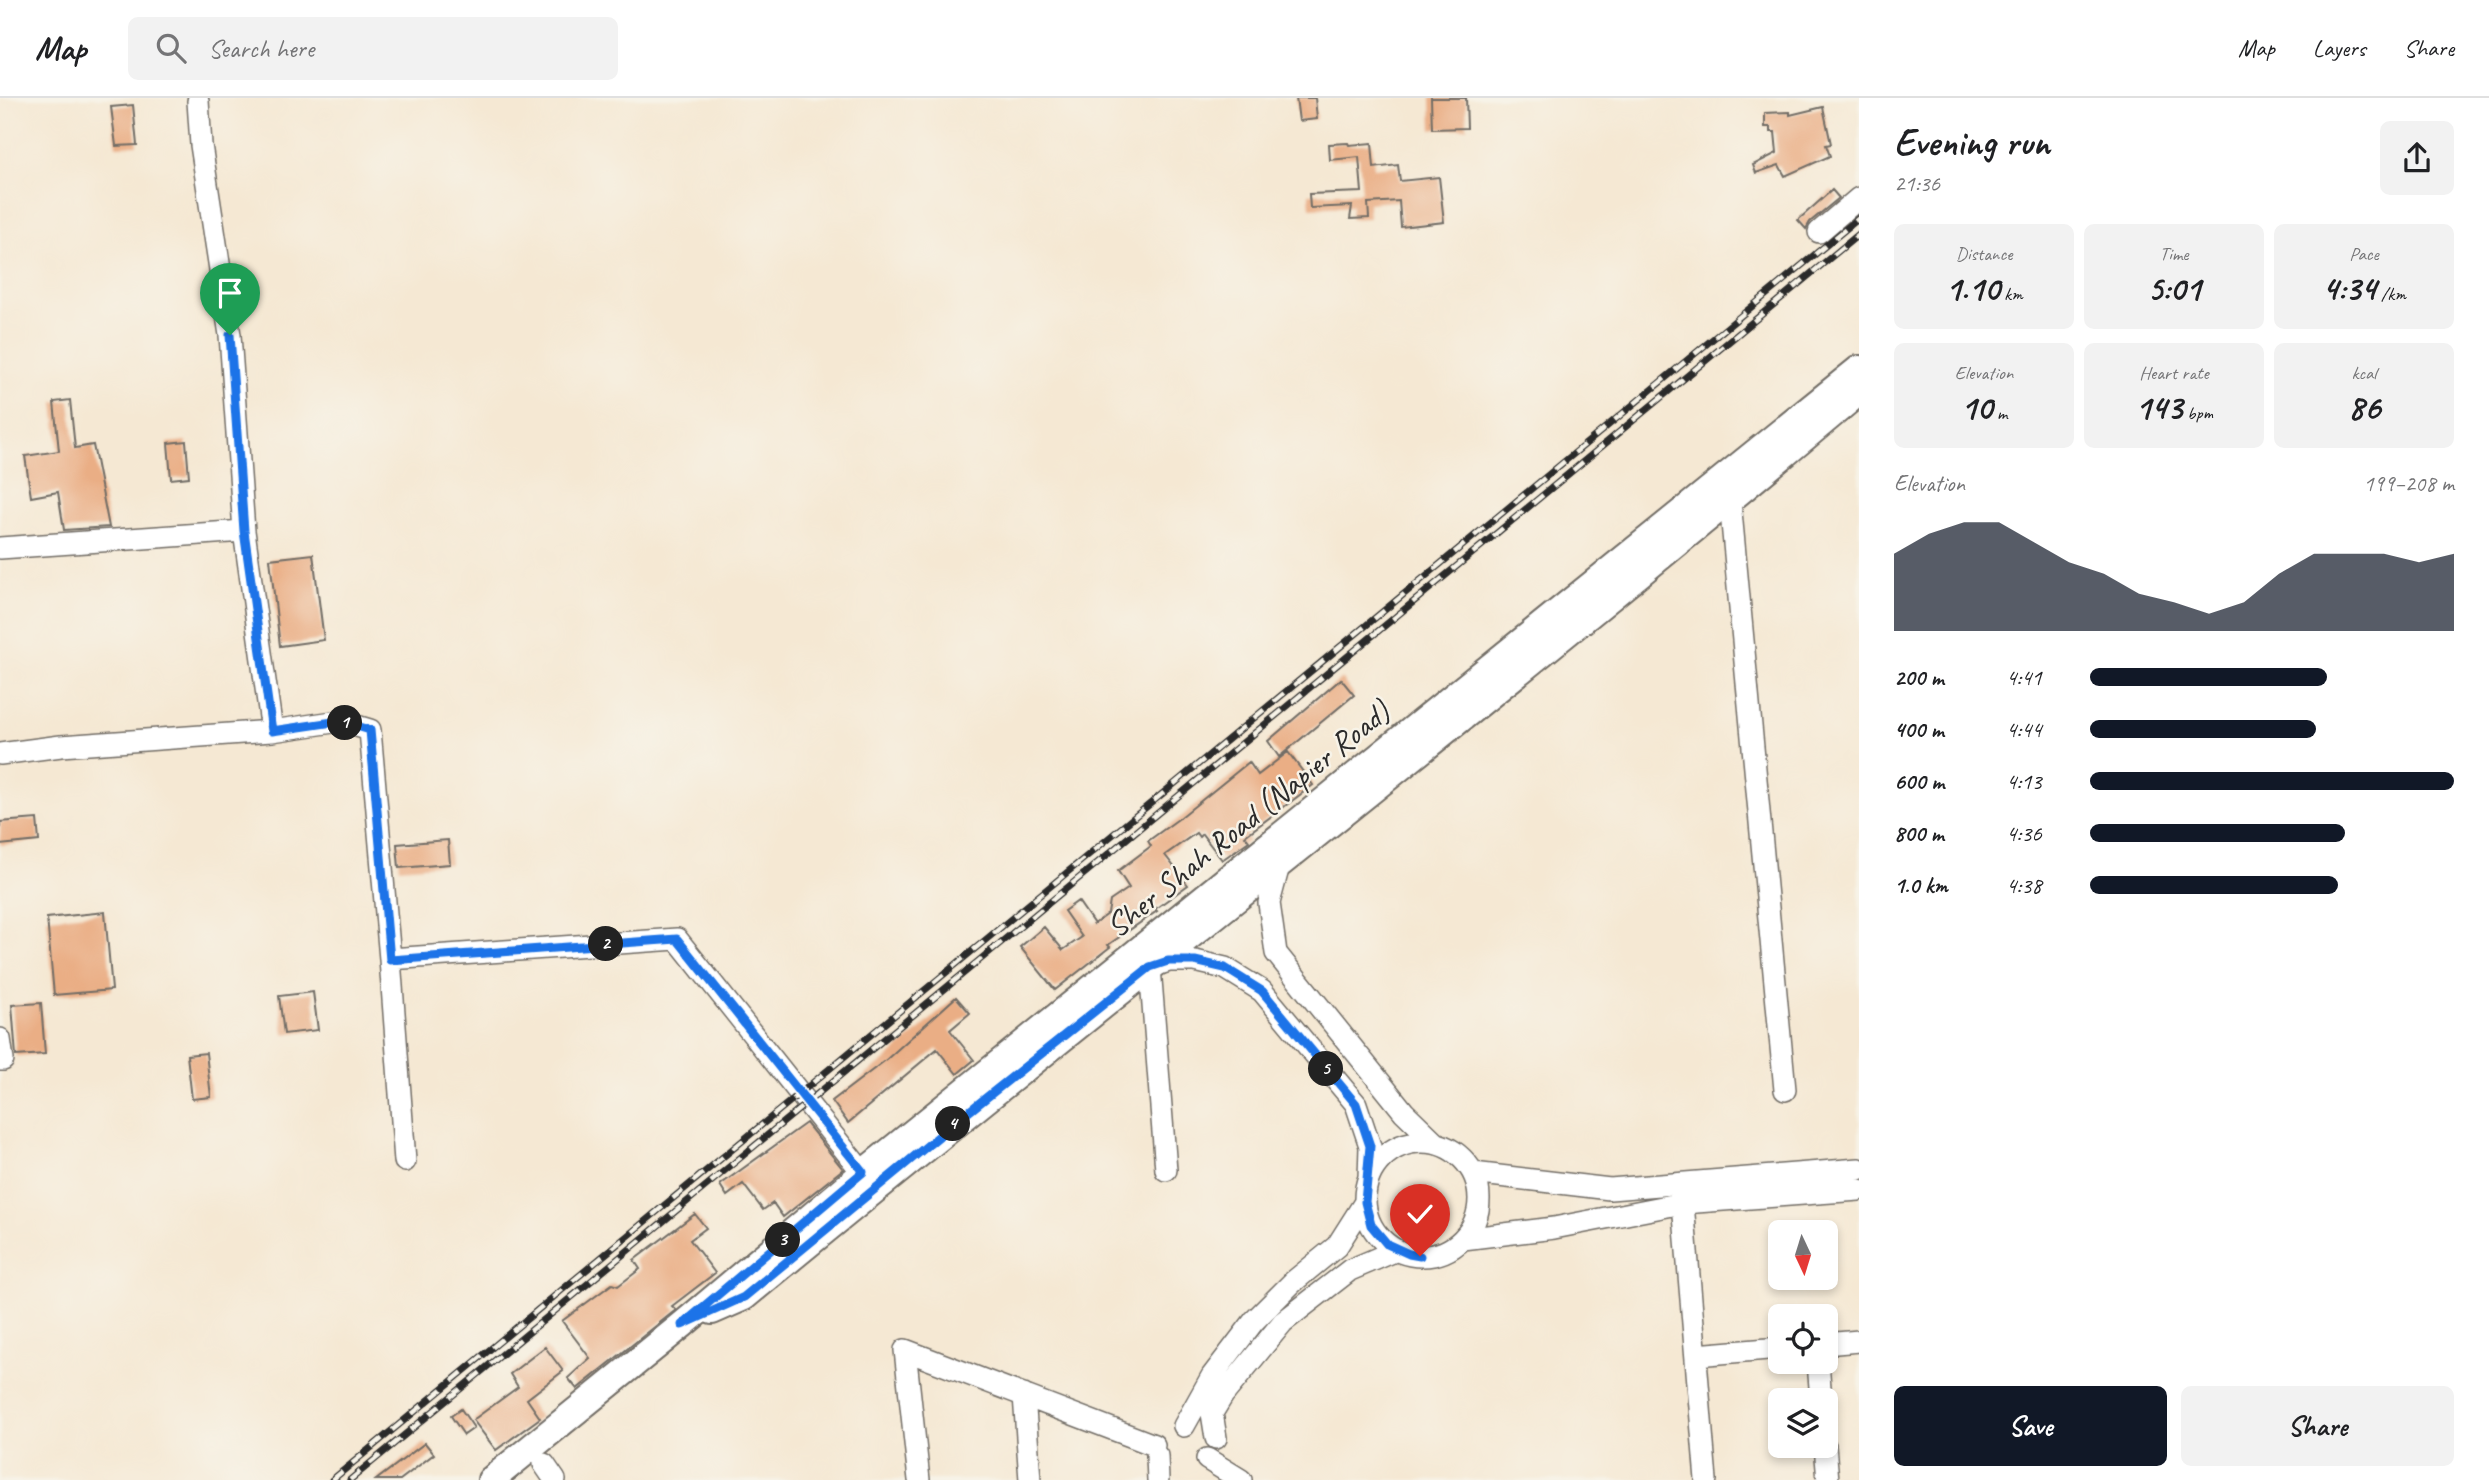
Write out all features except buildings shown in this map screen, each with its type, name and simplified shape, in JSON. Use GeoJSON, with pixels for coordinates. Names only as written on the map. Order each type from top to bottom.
{"type":"FeatureCollection","features":[{"type":"Feature","properties":{"kind":"main road","name":"Sher Shah Road (Napier Road)"},"geometry":{"type":"LineString","coordinates":[[491,1480],[682,1325],[863,1172],[1859,369]]}},
{"type":"Feature","properties":{"kind":"main road","name":"Sher Shah Road (Napier Road)"},"geometry":{"type":"LineString","coordinates":[[682,1325],[744,1297],[967,1113],[1730,501],[1859,392]]}},
{"type":"Feature","properties":{"kind":"street"},"geometry":{"type":"LineString","coordinates":[[198,101],[201,145],[230,335],[244,531],[272,731]]}},
{"type":"Feature","properties":{"kind":"street"},"geometry":{"type":"LineString","coordinates":[[1819,232],[1859,198]]}},
{"type":"Feature","properties":{"kind":"street"},"geometry":{"type":"LineString","coordinates":[[1730,501],[1785,1090]]}},
{"type":"Feature","properties":{"kind":"street"},"geometry":{"type":"LineString","coordinates":[[0,548],[244,531]]}},
{"type":"Feature","properties":{"kind":"street"},"geometry":{"type":"LineString","coordinates":[[0,754],[61,746],[272,731],[340,721],[370,730],[405,1161]]}},
{"type":"Feature","properties":{"kind":"street"},"geometry":{"type":"LineString","coordinates":[[1166,1170],[1150,967],[1168,961],[1195,961],[1225,968],[1262,991],[1356,1104],[1370,1146],[1365,1202],[1367,1214],[1378,1236],[1397,1250],[1409,1254],[1432,1255],[1444,1252],[1463,1238],[1476,1219],[1479,1196],[1473,1173],[1458,1155],[1437,1144],[1404,1112],[1276,953],[1269,903],[1280,862]]}},
{"type":"Feature","properties":{"kind":"street"},"geometry":{"type":"LineString","coordinates":[[390,960],[677,939],[863,1172]]}},
{"type":"Feature","properties":{"kind":"street"},"geometry":{"type":"LineString","coordinates":[[0,1039],[3,1060],[0,1060]]}},
{"type":"Feature","properties":{"kind":"street"},"geometry":{"type":"LineString","coordinates":[[1369,1178],[1374,1167],[1392,1150],[1414,1142],[1437,1144]]}},
{"type":"Feature","properties":{"kind":"street"},"geometry":{"type":"LineString","coordinates":[[1473,1173],[1610,1189],[1859,1169]]}},
{"type":"Feature","properties":{"kind":"street"},"geometry":{"type":"LineString","coordinates":[[1463,1238],[1555,1228],[1683,1203],[1859,1190]]}},
{"type":"Feature","properties":{"kind":"street"},"geometry":{"type":"LineString","coordinates":[[1184,1426],[1212,1376],[1254,1321],[1336,1245],[1365,1202]]}},
{"type":"Feature","properties":{"kind":"street"},"geometry":{"type":"LineString","coordinates":[[1683,1203],[1706,1480]]}},
{"type":"Feature","properties":{"kind":"street"},"geometry":{"type":"LineString","coordinates":[[1216,1438],[1212,1413],[1223,1395],[1283,1322],[1350,1270],[1397,1250]]}},
{"type":"Feature","properties":{"kind":"street"},"geometry":{"type":"LineString","coordinates":[[1838,1343],[1859,1341]]}},
{"type":"Feature","properties":{"kind":"street"},"geometry":{"type":"LineString","coordinates":[[1696,1355],[1768,1349]]}},
{"type":"Feature","properties":{"kind":"street"},"geometry":{"type":"LineString","coordinates":[[919,1480],[905,1350],[1024,1395],[1156,1451],[1158,1480]]}},
{"type":"Feature","properties":{"kind":"street"},"geometry":{"type":"LineString","coordinates":[[1024,1395],[1030,1480]]}},
{"type":"Feature","properties":{"kind":"street"},"geometry":{"type":"LineString","coordinates":[[1826,1458],[1828,1480]]}},
{"type":"Feature","properties":{"kind":"street"},"geometry":{"type":"LineString","coordinates":[[1207,1460],[1241,1480]]}},
{"type":"Feature","properties":{"kind":"railway"},"geometry":{"type":"LineString","coordinates":[[332,1480],[1859,218]]}},
{"type":"Feature","properties":{"kind":"railway"},"geometry":{"type":"LineString","coordinates":[[350,1480],[1859,234]]}},
{"type":"Feature","properties":{"kind":"route"},"geometry":{"type":"LineString","coordinates":[[230,335],[244,531],[272,731],[340,721],[370,730],[390,960],[677,939],[863,1172],[682,1325],[744,1297],[967,1113],[1150,967],[1168,961],[1195,961],[1225,968],[1262,991],[1356,1104],[1370,1146],[1365,1202],[1371,1225],[1387,1244],[1397,1250],[1420,1256]]}}]}
